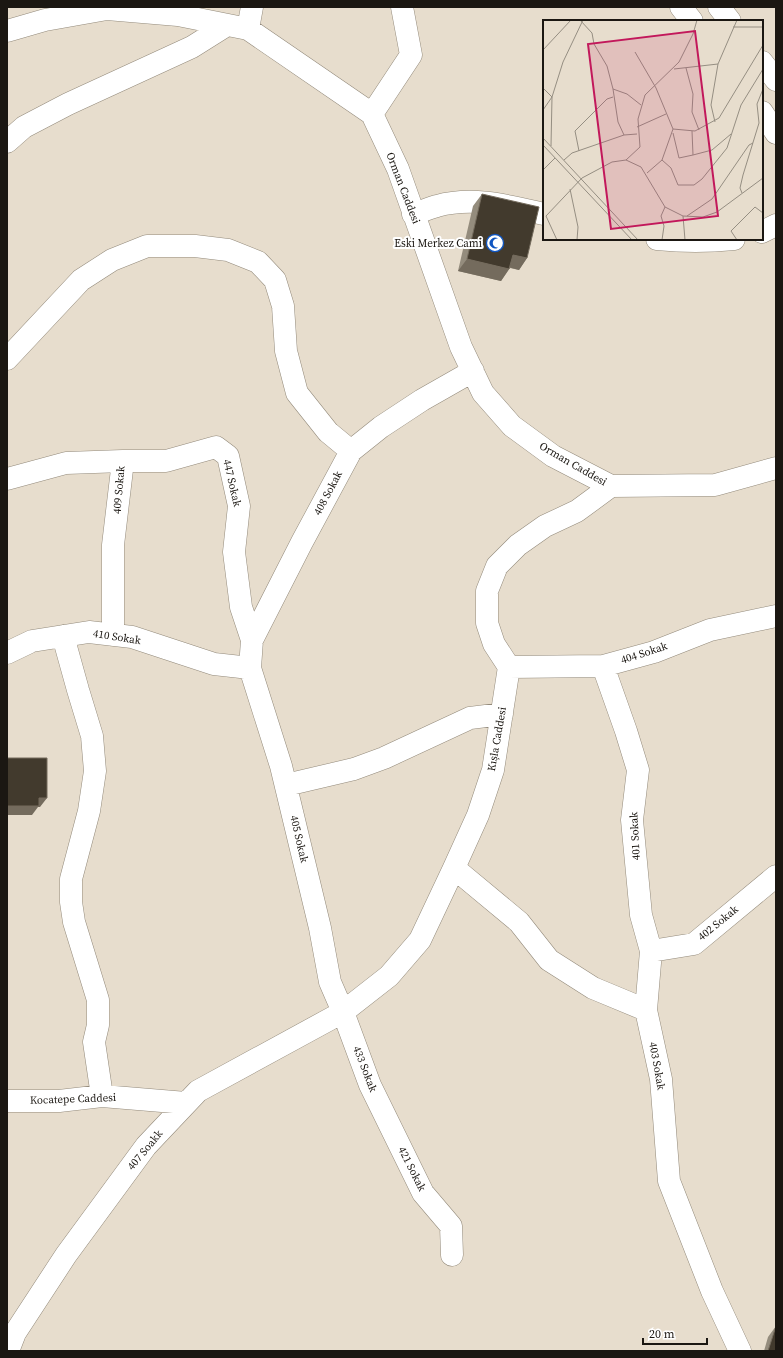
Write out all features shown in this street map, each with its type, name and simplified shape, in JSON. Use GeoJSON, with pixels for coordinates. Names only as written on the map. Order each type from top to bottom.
{"type":"FeatureCollection","features":[{"type":"Feature","properties":{"kind":"street"},"geometry":{"type":"LineString","coordinates":[[248,29],[252,7]]}},
{"type":"Feature","properties":{"kind":"street"},"geometry":{"type":"LineString","coordinates":[[7,30],[46,20],[107,9],[178,15],[248,29],[372,114],[411,55],[402,7]]}},
{"type":"Feature","properties":{"kind":"street"},"geometry":{"type":"LineString","coordinates":[[681,7],[691,20]]}},
{"type":"Feature","properties":{"kind":"street"},"geometry":{"type":"LineString","coordinates":[[719,7],[729,20]]}},
{"type":"Feature","properties":{"kind":"street"},"geometry":{"type":"LineString","coordinates":[[7,142],[24,127],[68,104],[192,47],[227,25]]}},
{"type":"Feature","properties":{"kind":"street"},"geometry":{"type":"LineString","coordinates":[[763,63],[776,80]]}},
{"type":"Feature","properties":{"kind":"street","name":"Orman Caddesi"},"geometry":{"type":"LineString","coordinates":[[372,114],[398,169],[461,347],[483,393],[512,426],[553,456],[611,486],[715,485],[776,468]]}},
{"type":"Feature","properties":{"kind":"street"},"geometry":{"type":"LineString","coordinates":[[763,114],[776,133]]}},
{"type":"Feature","properties":{"kind":"street"},"geometry":{"type":"LineString","coordinates":[[413,214],[436,206],[472,202],[493,203],[543,214]]}},
{"type":"Feature","properties":{"kind":"street"},"geometry":{"type":"LineString","coordinates":[[763,232],[776,225]]}},
{"type":"Feature","properties":{"kind":"street"},"geometry":{"type":"LineString","coordinates":[[665,240],[682,242],[708,242],[725,240]]}},
{"type":"Feature","properties":{"kind":"street"},"geometry":{"type":"LineString","coordinates":[[7,359],[81,280],[112,260],[147,246],[195,246],[228,250],[258,262],[275,280],[283,306],[286,350],[297,393],[328,432],[351,451]]}},
{"type":"Feature","properties":{"kind":"street","name":"408 Sokak"},"geometry":{"type":"LineString","coordinates":[[250,668],[252,640],[351,451],[381,427],[422,400],[473,371]]}},
{"type":"Feature","properties":{"kind":"street","name":"447 Sokak"},"geometry":{"type":"LineString","coordinates":[[123,461],[166,461],[216,448],[228,456],[239,506],[234,552],[241,607],[252,640]]}},
{"type":"Feature","properties":{"kind":"street","name":"409 Sokak"},"geometry":{"type":"LineString","coordinates":[[7,479],[66,463],[123,461],[113,545],[113,635]]}},
{"type":"Feature","properties":{"kind":"street"},"geometry":{"type":"LineString","coordinates":[[509,667],[494,644],[487,623],[487,591],[497,566],[518,545],[545,526],[577,511],[611,486]]}},
{"type":"Feature","properties":{"kind":"street","name":"404 Sokak"},"geometry":{"type":"LineString","coordinates":[[509,667],[603,666],[654,652],[710,630],[776,616]]}},
{"type":"Feature","properties":{"kind":"street","name":"410 Sokak"},"geometry":{"type":"LineString","coordinates":[[7,653],[32,641],[89,632],[132,637],[214,664],[250,668]]}},
{"type":"Feature","properties":{"kind":"street"},"geometry":{"type":"LineString","coordinates":[[63,636],[92,736],[95,771],[89,811],[71,879],[71,902],[74,922],[98,1000],[98,1025],[94,1042],[102,1096]]}},
{"type":"Feature","properties":{"kind":"street","name":"401 Sokak"},"geometry":{"type":"LineString","coordinates":[[603,666],[638,770],[632,820],[641,915],[651,950],[646,1010]]}},
{"type":"Feature","properties":{"kind":"street","name":"Kışla Caddesi"},"geometry":{"type":"LineString","coordinates":[[343,1012],[389,976],[420,940],[478,815],[493,770],[509,667]]}},
{"type":"Feature","properties":{"kind":"street","name":"405 Sokak"},"geometry":{"type":"LineString","coordinates":[[250,668],[286,785],[320,928],[330,982],[343,1012]]}},
{"type":"Feature","properties":{"kind":"street"},"geometry":{"type":"LineString","coordinates":[[286,785],[354,769],[384,758],[470,718],[502,714]]}},
{"type":"Feature","properties":{"kind":"street"},"geometry":{"type":"LineString","coordinates":[[454,868],[519,922],[549,960],[593,988],[646,1010]]}},
{"type":"Feature","properties":{"kind":"street","name":"402 Sokak"},"geometry":{"type":"LineString","coordinates":[[651,950],[694,944],[776,876]]}},
{"type":"Feature","properties":{"kind":"street","name":"403 Sokak"},"geometry":{"type":"LineString","coordinates":[[646,1010],[661,1079],[669,1180],[712,1291],[740,1351]]}},
{"type":"Feature","properties":{"kind":"street","name":"407 Soakk"},"geometry":{"type":"LineString","coordinates":[[8,1351],[15,1333],[66,1255],[146,1146],[186,1103],[198,1091],[343,1012]]}},
{"type":"Feature","properties":{"kind":"street","name":"433 Sokak"},"geometry":{"type":"LineString","coordinates":[[343,1012],[370,1085],[389,1124]]}},
{"type":"Feature","properties":{"kind":"street","name":"Kocatepe Caddesi"},"geometry":{"type":"LineString","coordinates":[[7,1101],[59,1101],[102,1096],[186,1103]]}},
{"type":"Feature","properties":{"kind":"street","name":"421 Sokak"},"geometry":{"type":"LineString","coordinates":[[389,1124],[423,1193],[452,1226],[452,1255]]}},
{"type":"Feature","properties":{"kind":"building","name":"Eski Merkez Cami"},"geometry":{"type":"Polygon","coordinates":[[[482,194],[539,207],[527,258],[513,255],[509,269],[467,259],[482,194]]]}},
{"type":"Feature","properties":{"kind":"building"},"geometry":{"type":"Polygon","coordinates":[[[7,758],[47,758],[47,798],[39,798],[39,806],[7,806],[7,758]]]}},
{"type":"Feature","properties":{"kind":"building"},"geometry":{"type":"Polygon","coordinates":[[[776,1326],[776,1351],[768,1351],[776,1326]]]}},
{"type":"Feature","properties":{"kind":"place","name":"Eski Merkez Cami"},"geometry":{"type":"Point","coordinates":[495,243]}}]}
